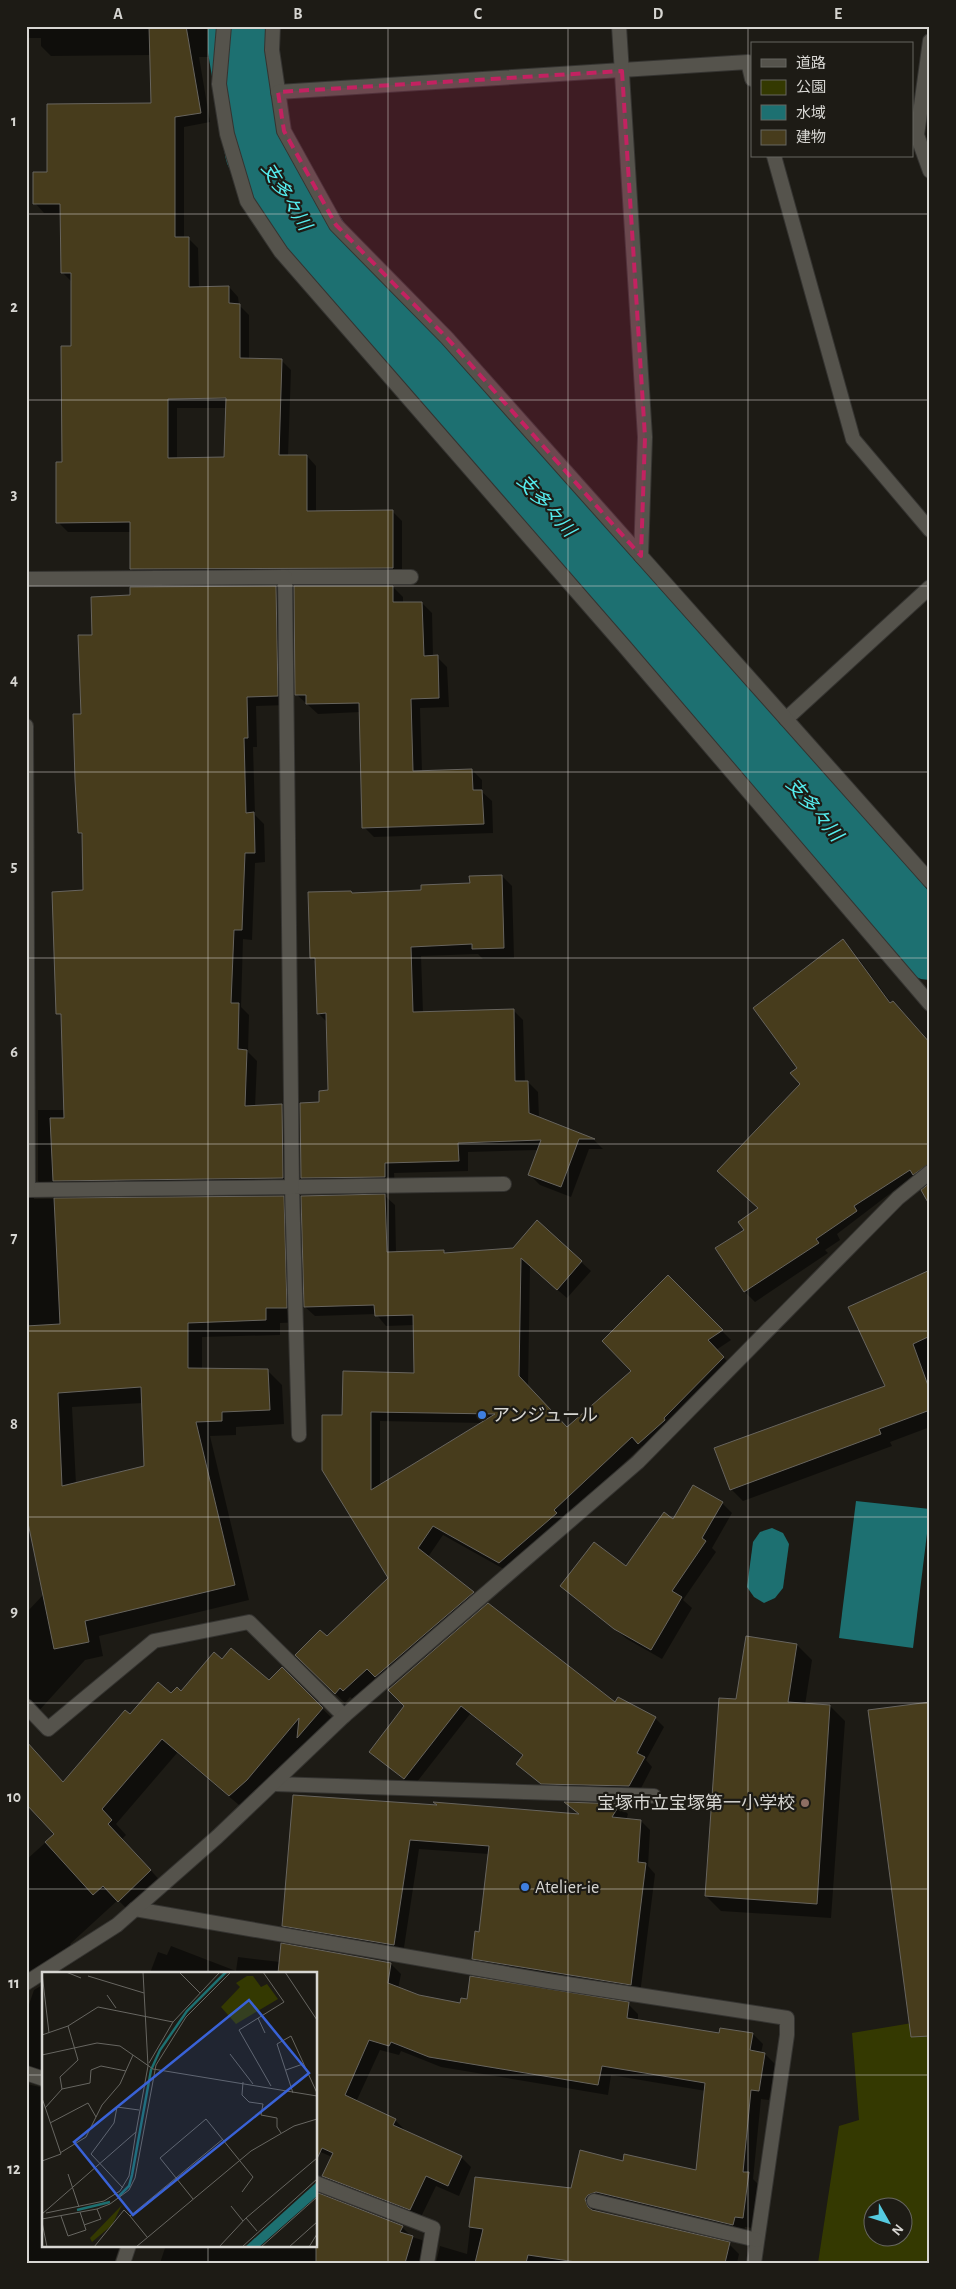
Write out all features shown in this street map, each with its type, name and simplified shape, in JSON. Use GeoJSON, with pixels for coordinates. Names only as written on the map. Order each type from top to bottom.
{"type":"FeatureCollection","features":[{"type":"Feature","properties":{"kind":"street"},"geometry":{"type":"LineString","coordinates":[[224,26],[219,84],[228,134],[248,201],[281,252],[624,646],[930,1004]]}},
{"type":"Feature","properties":{"kind":"street"},"geometry":{"type":"LineString","coordinates":[[273,26],[272,50],[284,131],[336,225],[447,338],[930,881]]}},
{"type":"Feature","properties":{"kind":"street"},"geometry":{"type":"LineString","coordinates":[[619,26],[645,437],[641,556]]}},
{"type":"Feature","properties":{"kind":"street"},"geometry":{"type":"LineString","coordinates":[[930,41],[917,135],[930,171]]}},
{"type":"Feature","properties":{"kind":"street"},"geometry":{"type":"LineString","coordinates":[[278,92],[748,62],[751,74]]}},
{"type":"Feature","properties":{"kind":"street"},"geometry":{"type":"LineString","coordinates":[[775,158],[853,439],[930,530]]}},
{"type":"Feature","properties":{"kind":"street"},"geometry":{"type":"LineString","coordinates":[[285,577],[292,1187],[299,1435]]}},
{"type":"Feature","properties":{"kind":"street"},"geometry":{"type":"LineString","coordinates":[[26,579],[411,577]]}},
{"type":"Feature","properties":{"kind":"street"},"geometry":{"type":"LineString","coordinates":[[786,719],[930,587]]}},
{"type":"Feature","properties":{"kind":"street"},"geometry":{"type":"LineString","coordinates":[[26,726],[27,1190],[504,1184]]}},
{"type":"Feature","properties":{"kind":"street"},"geometry":{"type":"LineString","coordinates":[[43,1972],[117,1925],[217,1837],[344,1716],[638,1462],[796,1304],[898,1198],[930,1172]]}},
{"type":"Feature","properties":{"kind":"street"},"geometry":{"type":"LineString","coordinates":[[26,1706],[48,1729],[154,1641],[249,1622],[344,1716]]}},
{"type":"Feature","properties":{"kind":"street"},"geometry":{"type":"LineString","coordinates":[[274,1784],[654,1796]]}},
{"type":"Feature","properties":{"kind":"street"},"geometry":{"type":"LineString","coordinates":[[135,1909],[548,1981],[787,2018],[788,2035],[754,2263]]}},
{"type":"Feature","properties":{"kind":"street"},"geometry":{"type":"LineString","coordinates":[[26,1983],[42,1973]]}},
{"type":"Feature","properties":{"kind":"street"},"geometry":{"type":"LineString","coordinates":[[26,2073],[42,2079]]}},
{"type":"Feature","properties":{"kind":"street"},"geometry":{"type":"LineString","coordinates":[[318,2184],[433,2228],[427,2263]]}},
{"type":"Feature","properties":{"kind":"street"},"geometry":{"type":"LineString","coordinates":[[594,2201],[757,2240]]}},
{"type":"Feature","properties":{"kind":"street"},"geometry":{"type":"LineString","coordinates":[[124,2263],[129,2246]]}},
{"type":"Feature","properties":{"kind":"highlighted area"},"geometry":{"type":"Polygon","coordinates":[[[622,71],[645,437],[641,556],[447,338],[336,225],[284,131],[278,92],[622,71]]]}},
{"type":"Feature","properties":{"kind":"green space"},"geometry":{"type":"Polygon","coordinates":[[[930,2020],[930,2263],[818,2263],[839,2126],[859,2120],[852,2033],[930,2020]]]}},
{"type":"Feature","properties":{"kind":"water"},"geometry":{"type":"Polygon","coordinates":[[[856,1501],[930,1509],[913,1648],[839,1638],[856,1501]]]}},
{"type":"Feature","properties":{"kind":"water"},"geometry":{"type":"Polygon","coordinates":[[[772,1528],[783,1533],[789,1544],[783,1588],[775,1598],[764,1603],[754,1597],[747,1587],[753,1542],[760,1532],[772,1528]]]}},
{"type":"Feature","properties":{"kind":"building"},"geometry":{"type":"Polygon","coordinates":[[[149,26],[186,26],[201,113],[175,117],[175,237],[189,237],[189,287],[229,286],[229,303],[240,304],[240,358],[282,359],[279,455],[307,455],[307,511],[393,510],[393,568],[130,569],[130,522],[56,523],[56,462],[62,462],[61,346],[71,346],[71,273],[61,273],[60,204],[33,204],[33,172],[47,172],[47,104],[151,103],[149,26]],[[226,398],[168,399],[168,458],[224,457],[226,398]]]}},
{"type":"Feature","properties":{"kind":"building"},"geometry":{"type":"Polygon","coordinates":[[[276,586],[278,696],[247,697],[248,738],[244,738],[246,813],[254,812],[255,853],[245,853],[242,930],[234,930],[231,1003],[239,1003],[238,1049],[247,1050],[245,1106],[282,1104],[283,1178],[53,1181],[50,1118],[64,1118],[61,1014],[56,1014],[52,892],[83,890],[82,833],[78,833],[73,714],[81,714],[78,635],[92,635],[91,597],[130,595],[130,587],[276,586]]]}},
{"type":"Feature","properties":{"kind":"building"},"geometry":{"type":"Polygon","coordinates":[[[294,586],[393,586],[393,602],[422,602],[424,656],[438,655],[439,698],[411,699],[413,771],[472,769],[473,790],[482,790],[484,824],[362,828],[359,703],[306,704],[306,695],[295,695],[294,586]]]}},
{"type":"Feature","properties":{"kind":"building"},"geometry":{"type":"Polygon","coordinates":[[[502,875],[504,948],[472,949],[472,944],[411,947],[413,1012],[514,1009],[515,1081],[528,1081],[529,1113],[595,1139],[579,1139],[561,1187],[528,1175],[541,1140],[458,1143],[459,1161],[385,1163],[385,1177],[301,1178],[300,1103],[319,1102],[319,1091],[328,1090],[326,1013],[317,1014],[315,958],[310,958],[308,892],[351,891],[352,893],[421,890],[421,885],[470,883],[469,876],[502,875]]]}},
{"type":"Feature","properties":{"kind":"building"},"geometry":{"type":"Polygon","coordinates":[[[843,939],[890,1003],[893,1001],[930,1043],[930,1163],[913,1175],[910,1170],[854,1206],[857,1211],[816,1239],[819,1243],[744,1292],[715,1248],[744,1230],[738,1222],[758,1208],[717,1171],[800,1084],[790,1073],[797,1068],[753,1008],[843,939]]]}},
{"type":"Feature","properties":{"kind":"building"},"geometry":{"type":"Polygon","coordinates":[[[930,1183],[930,1206],[921,1190],[930,1183]]]}},
{"type":"Feature","properties":{"kind":"building"},"geometry":{"type":"Polygon","coordinates":[[[385,1194],[387,1252],[444,1250],[444,1253],[513,1248],[537,1220],[582,1261],[557,1290],[521,1258],[519,1376],[567,1427],[631,1371],[602,1341],[668,1275],[723,1330],[708,1340],[724,1357],[664,1418],[665,1420],[638,1444],[632,1437],[554,1510],[557,1513],[499,1563],[433,1526],[418,1548],[474,1592],[375,1677],[367,1669],[343,1691],[340,1688],[335,1694],[295,1655],[320,1630],[327,1636],[388,1578],[322,1470],[322,1415],[342,1415],[343,1371],[414,1373],[413,1315],[375,1316],[374,1305],[304,1307],[301,1196],[385,1194]],[[371,1412],[371,1490],[495,1414],[371,1412]]]}},
{"type":"Feature","properties":{"kind":"building"},"geometry":{"type":"Polygon","coordinates":[[[284,1196],[287,1308],[266,1308],[266,1320],[188,1323],[188,1368],[268,1369],[270,1410],[222,1412],[222,1421],[196,1422],[235,1585],[85,1621],[89,1642],[54,1649],[26,1513],[26,1326],[60,1324],[54,1198],[284,1196]],[[141,1387],[58,1393],[62,1486],[144,1466],[141,1387]]]}},
{"type":"Feature","properties":{"kind":"building"},"geometry":{"type":"Polygon","coordinates":[[[930,1270],[930,1336],[913,1344],[930,1391],[930,1410],[879,1429],[881,1434],[730,1490],[714,1448],[885,1386],[848,1307],[930,1270]]]}},
{"type":"Feature","properties":{"kind":"building"},"geometry":{"type":"Polygon","coordinates":[[[693,1485],[723,1502],[702,1538],[706,1541],[672,1591],[682,1597],[651,1650],[614,1629],[560,1586],[594,1542],[626,1566],[664,1512],[673,1519],[693,1485]]]}},
{"type":"Feature","properties":{"kind":"building"},"geometry":{"type":"Polygon","coordinates":[[[488,1603],[615,1702],[618,1697],[656,1717],[637,1753],[645,1757],[629,1786],[541,1784],[516,1764],[523,1755],[461,1706],[404,1779],[369,1752],[404,1706],[388,1690],[488,1603]]]}},
{"type":"Feature","properties":{"kind":"building"},"geometry":{"type":"Polygon","coordinates":[[[746,1636],[797,1644],[788,1702],[830,1705],[817,1904],[705,1896],[719,1698],[736,1699],[746,1636]]]}},
{"type":"Feature","properties":{"kind":"building"},"geometry":{"type":"Polygon","coordinates":[[[231,1648],[269,1680],[282,1667],[323,1708],[297,1738],[299,1718],[247,1780],[229,1796],[162,1739],[102,1809],[112,1820],[108,1824],[151,1870],[118,1902],[103,1886],[93,1895],[45,1842],[54,1834],[26,1804],[26,1741],[63,1782],[125,1710],[130,1714],[158,1682],[171,1693],[177,1687],[181,1691],[214,1652],[222,1659],[231,1648]]]}},
{"type":"Feature","properties":{"kind":"building"},"geometry":{"type":"Polygon","coordinates":[[[930,1702],[930,2036],[911,2037],[868,1710],[930,1702]]]}},
{"type":"Feature","properties":{"kind":"building"},"geometry":{"type":"Polygon","coordinates":[[[293,1795],[437,1805],[433,1802],[579,1814],[564,1802],[620,1804],[612,1817],[641,1820],[638,1862],[646,1863],[631,1985],[472,1959],[475,1931],[479,1932],[489,1846],[410,1840],[394,1945],[282,1926],[293,1795]]]}},
{"type":"Feature","properties":{"kind":"building"},"geometry":{"type":"Polygon","coordinates":[[[281,1943],[391,1963],[388,1983],[419,1995],[460,2003],[461,1998],[467,1999],[470,1976],[629,2002],[627,2018],[719,2033],[720,2028],[753,2033],[750,2050],[765,2053],[759,2091],[751,2090],[743,2172],[749,2172],[743,2218],[735,2217],[733,2225],[596,2192],[588,2195],[585,2199],[588,2207],[592,2210],[730,2242],[725,2263],[583,2263],[528,2255],[526,2263],[475,2263],[483,2229],[469,2227],[475,2177],[571,2188],[580,2150],[623,2161],[624,2154],[696,2170],[705,2083],[602,2066],[598,2085],[429,2057],[391,2042],[389,2046],[369,2040],[345,2095],[396,2119],[393,2125],[462,2156],[448,2186],[426,2176],[410,2210],[322,2176],[333,2153],[322,2148],[318,2157],[318,1972],[278,1972],[281,1943]]]}},
{"type":"Feature","properties":{"kind":"building"},"geometry":{"type":"Polygon","coordinates":[[[318,2193],[403,2226],[400,2232],[413,2236],[405,2263],[316,2263],[316,2246],[318,2246],[318,2193]]]}},
{"type":"Feature","properties":{"kind":"waterway","name":"支多々川"},"geometry":{"type":"LineString","coordinates":[[242,26],[242,50],[259,152],[325,256],[787,775],[930,946]]}},
{"type":"Feature","properties":{"kind":"place","name":"アンジュール"},"geometry":{"type":"Point","coordinates":[482,1415]}},
{"type":"Feature","properties":{"kind":"place","name":"宝塚市立宝塚第一小学校"},"geometry":{"type":"Point","coordinates":[805,1803]}},
{"type":"Feature","properties":{"kind":"place","name":"Atelier-ie"},"geometry":{"type":"Point","coordinates":[525,1887]}}]}
